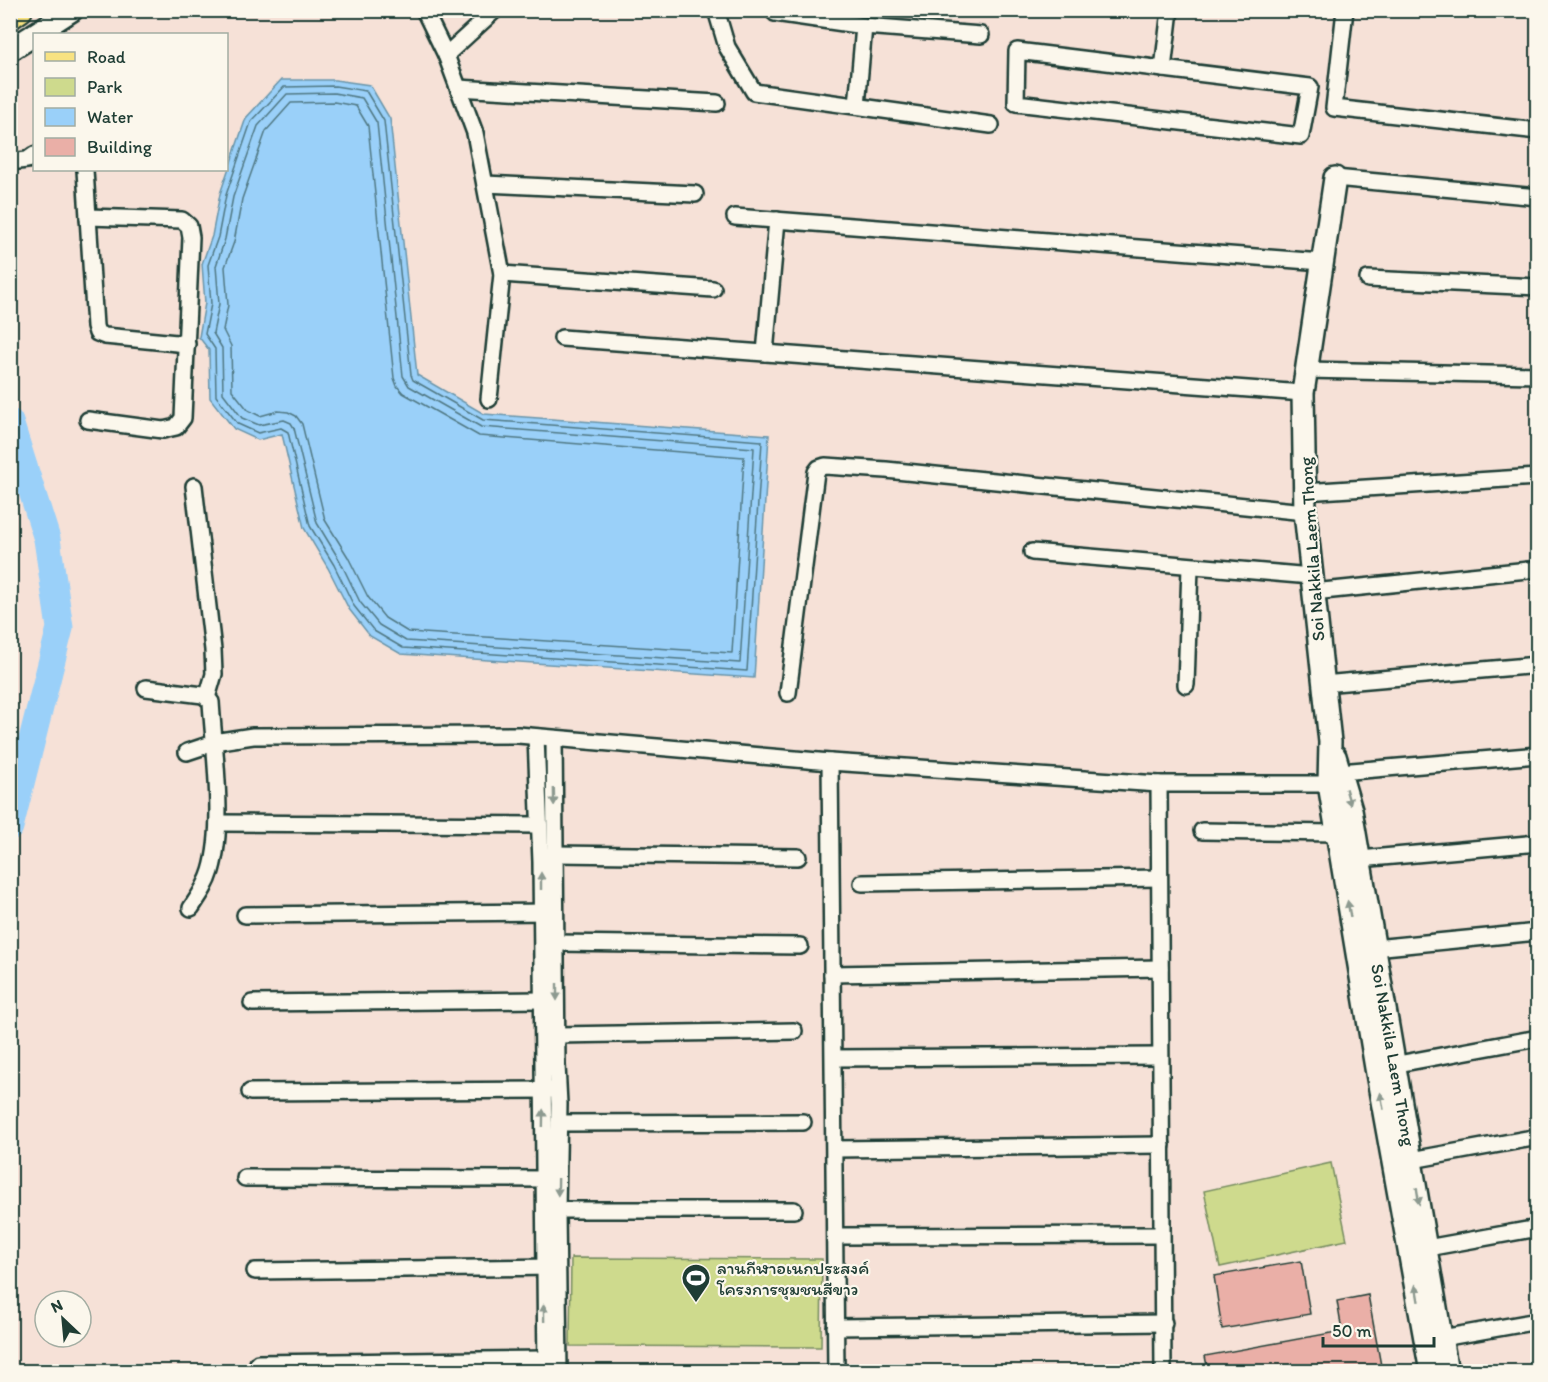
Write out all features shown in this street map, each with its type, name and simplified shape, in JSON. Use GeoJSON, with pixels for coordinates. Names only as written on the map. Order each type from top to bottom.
{"type":"FeatureCollection","features":[{"type":"Feature","properties":{"kind":"main road"},"geometry":{"type":"LineString","coordinates":[[10,17],[20,10]]}},
{"type":"Feature","properties":{"kind":"street"},"geometry":{"type":"LineString","coordinates":[[40,33],[72,10]]}},
{"type":"Feature","properties":{"kind":"street"},"geometry":{"type":"LineString","coordinates":[[424,10],[446,55],[475,133],[502,274],[489,399]]}},
{"type":"Feature","properties":{"kind":"street"},"geometry":{"type":"LineString","coordinates":[[446,55],[495,10]]}},
{"type":"Feature","properties":{"kind":"street"},"geometry":{"type":"LineString","coordinates":[[716,10],[727,47],[754,92],[991,125]]}},
{"type":"Feature","properties":{"kind":"street"},"geometry":{"type":"LineString","coordinates":[[1162,69],[1170,10]]}},
{"type":"Feature","properties":{"kind":"street"},"geometry":{"type":"LineString","coordinates":[[1345,10],[1334,108],[1538,131]]}},
{"type":"Feature","properties":{"kind":"street"},"geometry":{"type":"LineString","coordinates":[[775,13],[864,26],[981,35]]}},
{"type":"Feature","properties":{"kind":"street"},"geometry":{"type":"LineString","coordinates":[[857,106],[864,26]]}},
{"type":"Feature","properties":{"kind":"street"},"geometry":{"type":"LineString","coordinates":[[10,50],[33,37]]}},
{"type":"Feature","properties":{"kind":"street"},"geometry":{"type":"LineString","coordinates":[[1017,51],[1162,69],[1310,87],[1301,136],[1016,103],[1017,51]]}},
{"type":"Feature","properties":{"kind":"street"},"geometry":{"type":"LineString","coordinates":[[458,88],[717,103]]}},
{"type":"Feature","properties":{"kind":"street"},"geometry":{"type":"LineString","coordinates":[[10,162],[27,160],[33,156]]}},
{"type":"Feature","properties":{"kind":"street"},"geometry":{"type":"LineString","coordinates":[[85,171],[97,333],[105,336],[187,344]]}},
{"type":"Feature","properties":{"kind":"street"},"geometry":{"type":"LineString","coordinates":[[1335,178],[1538,197]]}},
{"type":"Feature","properties":{"kind":"street","name":"Soi Nakkila Laem Thong"},"geometry":{"type":"LineString","coordinates":[[1335,178],[1303,393],[1305,502],[1312,584],[1334,778],[1336,833],[1385,1066],[1412,1160],[1447,1371]]}},
{"type":"Feature","properties":{"kind":"street"},"geometry":{"type":"LineString","coordinates":[[485,184],[695,194]]}},
{"type":"Feature","properties":{"kind":"street"},"geometry":{"type":"LineString","coordinates":[[88,217],[182,220],[189,226],[191,237],[183,418],[176,428],[163,430],[88,420]]}},
{"type":"Feature","properties":{"kind":"street"},"geometry":{"type":"LineString","coordinates":[[735,217],[1322,262]]}},
{"type":"Feature","properties":{"kind":"street"},"geometry":{"type":"LineString","coordinates":[[765,353],[777,220]]}},
{"type":"Feature","properties":{"kind":"street"},"geometry":{"type":"LineString","coordinates":[[502,274],[713,289]]}},
{"type":"Feature","properties":{"kind":"street"},"geometry":{"type":"LineString","coordinates":[[1368,279],[1538,287]]}},
{"type":"Feature","properties":{"kind":"street"},"geometry":{"type":"LineString","coordinates":[[562,338],[1303,393]]}},
{"type":"Feature","properties":{"kind":"street"},"geometry":{"type":"LineString","coordinates":[[1307,370],[1538,375]]}},
{"type":"Feature","properties":{"kind":"street"},"geometry":{"type":"LineString","coordinates":[[788,693],[816,472],[825,466],[1305,502],[1538,477]]}},
{"type":"Feature","properties":{"kind":"street"},"geometry":{"type":"LineString","coordinates":[[194,486],[207,616],[213,650],[213,674],[207,698]]}},
{"type":"Feature","properties":{"kind":"street"},"geometry":{"type":"LineString","coordinates":[[1032,552],[1190,567],[1312,584],[1538,569]]}},
{"type":"Feature","properties":{"kind":"street"},"geometry":{"type":"LineString","coordinates":[[1186,685],[1190,567]]}},
{"type":"Feature","properties":{"kind":"street"},"geometry":{"type":"LineString","coordinates":[[1323,684],[1538,665]]}},
{"type":"Feature","properties":{"kind":"street"},"geometry":{"type":"LineString","coordinates":[[146,688],[203,695],[211,702],[218,823],[212,869],[205,887],[191,908]]}},
{"type":"Feature","properties":{"kind":"street"},"geometry":{"type":"LineString","coordinates":[[186,752],[213,743],[253,735],[498,735],[830,762],[1159,784],[1334,778],[1538,755]]}},
{"type":"Feature","properties":{"kind":"street"},"geometry":{"type":"LineString","coordinates":[[536,737],[541,912],[543,1179],[559,1371]]}},
{"type":"Feature","properties":{"kind":"street"},"geometry":{"type":"LineString","coordinates":[[258,1363],[545,1365],[557,1210],[559,1123],[554,739]]}},
{"type":"Feature","properties":{"kind":"street"},"geometry":{"type":"LineString","coordinates":[[830,762],[836,1371]]}},
{"type":"Feature","properties":{"kind":"street","name":"Soi Nakkila Laem Thong"},"geometry":{"type":"LineString","coordinates":[[1334,778],[1351,810],[1360,859],[1374,948],[1385,1066],[1431,1371]]}},
{"type":"Feature","properties":{"kind":"street"},"geometry":{"type":"LineString","coordinates":[[1159,784],[1163,1371]]}},
{"type":"Feature","properties":{"kind":"street"},"geometry":{"type":"LineString","coordinates":[[218,823],[538,825]]}},
{"type":"Feature","properties":{"kind":"street"},"geometry":{"type":"LineString","coordinates":[[1202,831],[1336,833]]}},
{"type":"Feature","properties":{"kind":"street"},"geometry":{"type":"LineString","coordinates":[[1360,859],[1538,843]]}},
{"type":"Feature","properties":{"kind":"street"},"geometry":{"type":"LineString","coordinates":[[555,854],[798,857]]}},
{"type":"Feature","properties":{"kind":"street"},"geometry":{"type":"LineString","coordinates":[[862,883],[1159,878]]}},
{"type":"Feature","properties":{"kind":"street"},"geometry":{"type":"LineString","coordinates":[[245,915],[556,912]]}},
{"type":"Feature","properties":{"kind":"street"},"geometry":{"type":"LineString","coordinates":[[1374,948],[1538,932]]}},
{"type":"Feature","properties":{"kind":"street"},"geometry":{"type":"LineString","coordinates":[[556,943],[800,946]]}},
{"type":"Feature","properties":{"kind":"street"},"geometry":{"type":"LineString","coordinates":[[832,974],[1160,968]]}},
{"type":"Feature","properties":{"kind":"street"},"geometry":{"type":"LineString","coordinates":[[252,1002],[541,1000]]}},
{"type":"Feature","properties":{"kind":"street"},"geometry":{"type":"LineString","coordinates":[[557,1035],[794,1031]]}},
{"type":"Feature","properties":{"kind":"street"},"geometry":{"type":"LineString","coordinates":[[1385,1066],[1538,1038]]}},
{"type":"Feature","properties":{"kind":"street"},"geometry":{"type":"LineString","coordinates":[[834,1058],[1160,1056]]}},
{"type":"Feature","properties":{"kind":"street"},"geometry":{"type":"LineString","coordinates":[[250,1092],[559,1090]]}},
{"type":"Feature","properties":{"kind":"street"},"geometry":{"type":"LineString","coordinates":[[559,1123],[803,1122]]}},
{"type":"Feature","properties":{"kind":"street"},"geometry":{"type":"LineString","coordinates":[[1412,1160],[1538,1137]]}},
{"type":"Feature","properties":{"kind":"street"},"geometry":{"type":"LineString","coordinates":[[835,1149],[1162,1145]]}},
{"type":"Feature","properties":{"kind":"street"},"geometry":{"type":"LineString","coordinates":[[245,1178],[543,1179]]}},
{"type":"Feature","properties":{"kind":"street"},"geometry":{"type":"LineString","coordinates":[[557,1210],[794,1209]]}},
{"type":"Feature","properties":{"kind":"street"},"geometry":{"type":"LineString","coordinates":[[1427,1248],[1538,1228]]}},
{"type":"Feature","properties":{"kind":"street"},"geometry":{"type":"LineString","coordinates":[[836,1236],[1161,1235]]}},
{"type":"Feature","properties":{"kind":"street"},"geometry":{"type":"LineString","coordinates":[[255,1272],[551,1267]]}},
{"type":"Feature","properties":{"kind":"street"},"geometry":{"type":"LineString","coordinates":[[1442,1338],[1538,1321]]}},
{"type":"Feature","properties":{"kind":"street"},"geometry":{"type":"LineString","coordinates":[[835,1327],[1164,1323]]}},
{"type":"Feature","properties":{"kind":"green space"},"geometry":{"type":"Polygon","coordinates":[[[1331,1163],[1347,1240],[1220,1267],[1204,1191],[1331,1163]]]}},
{"type":"Feature","properties":{"kind":"green space","name":"ลานกีฬาอเนกประสงค์ โครงการชุมชนสีขาว"},"geometry":{"type":"Polygon","coordinates":[[[571,1258],[822,1259],[821,1347],[570,1346],[571,1258]]]}},
{"type":"Feature","properties":{"kind":"water"},"geometry":{"type":"Polygon","coordinates":[[[281,80],[335,80],[370,85],[390,119],[417,375],[484,414],[769,435],[754,678],[401,654],[370,636],[349,609],[304,528],[282,434],[258,440],[234,429],[210,398],[209,350],[199,337],[205,303],[202,264],[212,236],[220,194],[246,118],[281,80]]]}},
{"type":"Feature","properties":{"kind":"building"},"geometry":{"type":"Polygon","coordinates":[[[1301,1261],[1310,1314],[1222,1329],[1214,1276],[1301,1261]]]}},
{"type":"Feature","properties":{"kind":"building"},"geometry":{"type":"Polygon","coordinates":[[[1368,1295],[1382,1371],[1208,1371],[1205,1356],[1342,1331],[1337,1301],[1368,1295]]]}},
{"type":"Feature","properties":{"kind":"waterway"},"geometry":{"type":"LineString","coordinates":[[10,422],[47,539],[60,628],[10,827]]}},
{"type":"Feature","properties":{"kind":"place","name":"ลานกีฬาอเนกประสงค์ โครงการชุมชนสีขาว"},"geometry":{"type":"Point","coordinates":[696,1304]}}]}
